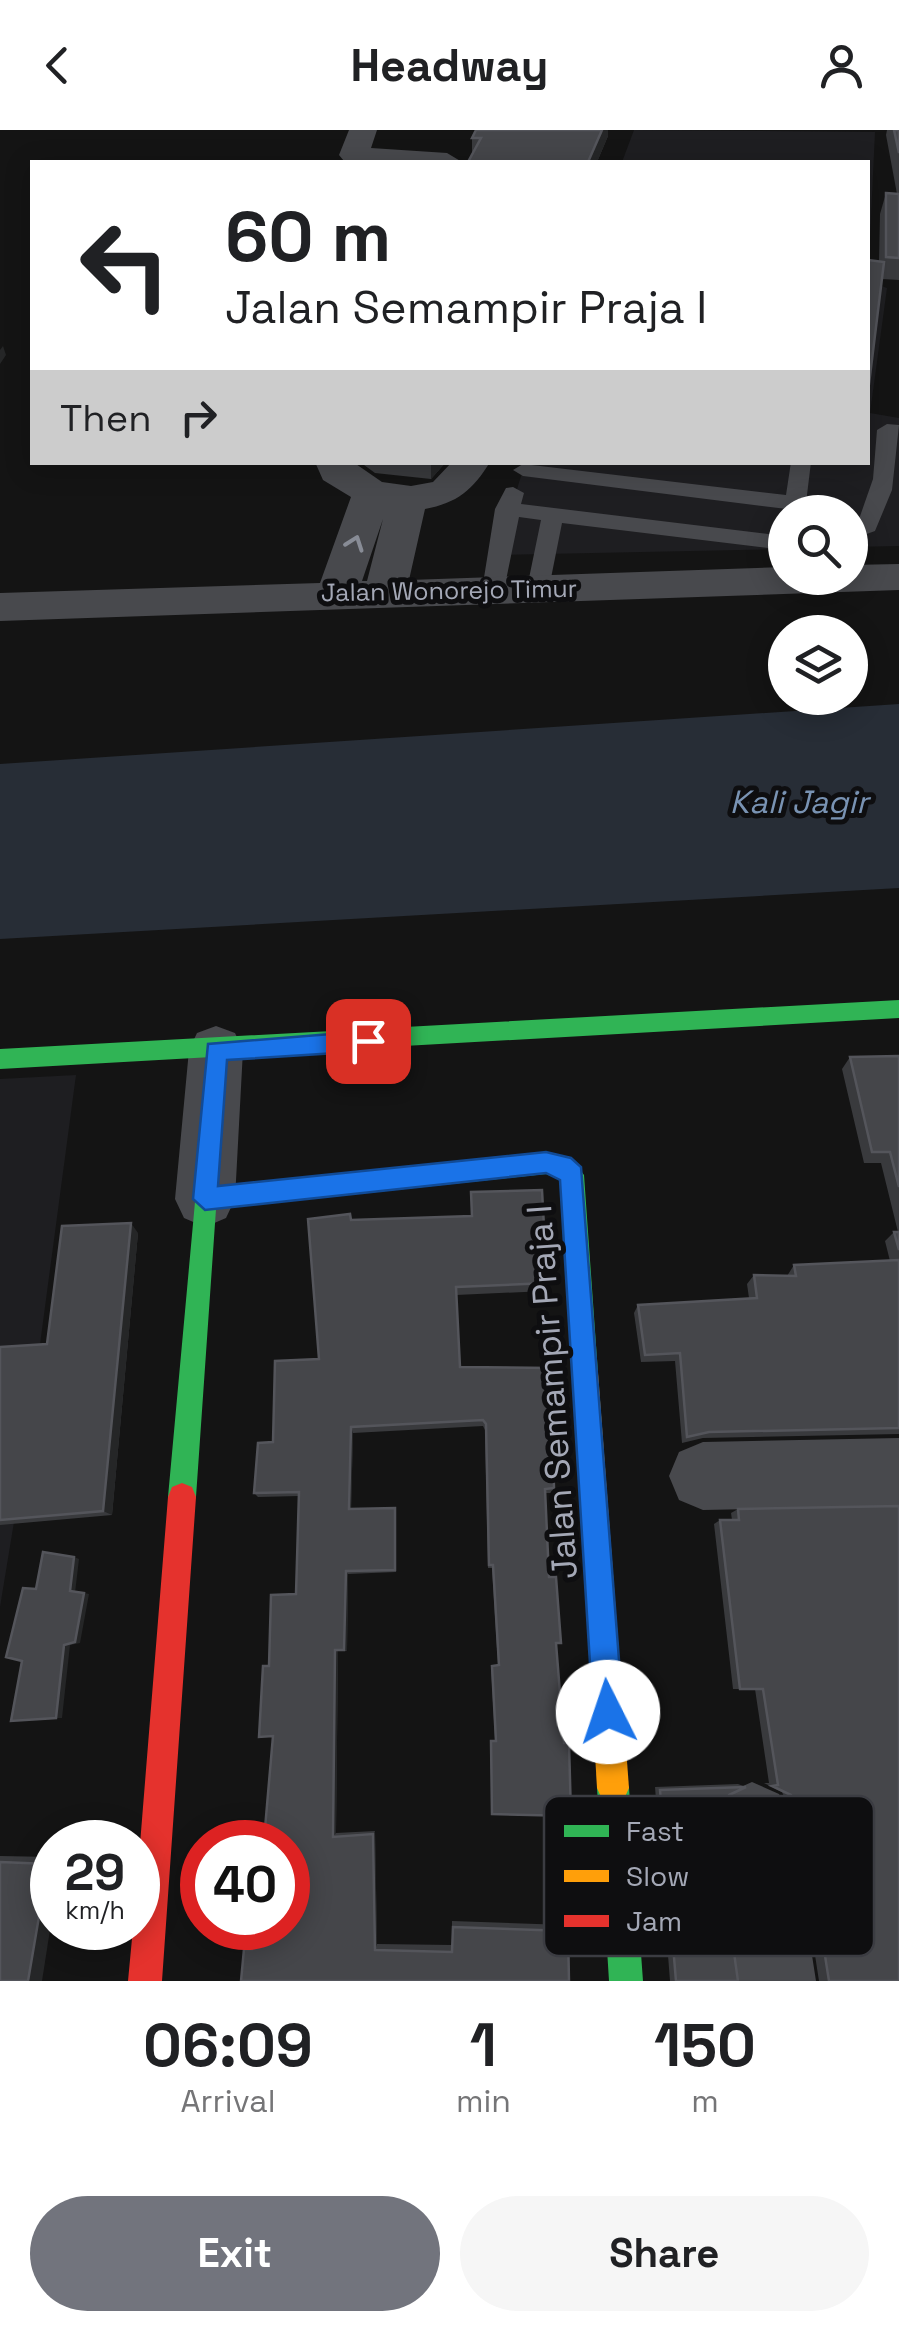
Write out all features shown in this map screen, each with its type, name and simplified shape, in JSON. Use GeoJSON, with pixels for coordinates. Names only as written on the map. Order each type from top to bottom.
{"type":"FeatureCollection","features":[{"type":"Feature","properties":{"kind":"street"},"geometry":{"type":"LineString","coordinates":[[362,130],[354,155],[421,160]]}},
{"type":"Feature","properties":{"kind":"street"},"geometry":{"type":"LineString","coordinates":[[335,465],[340,476],[390,496],[432,495],[455,486],[470,465]]}},
{"type":"Feature","properties":{"kind":"street"},"geometry":{"type":"LineString","coordinates":[[385,592],[390,496]]}},
{"type":"Feature","properties":{"kind":"street"},"geometry":{"type":"LineString","coordinates":[[337,592],[390,496]]}},
{"type":"Feature","properties":{"kind":"street","name":"Jalan Wonorejo Timur"},"geometry":{"type":"LineString","coordinates":[[0,607],[337,592],[899,577]]}},
{"type":"Feature","properties":{"kind":"street"},"geometry":{"type":"LineString","coordinates":[[0,1059],[216,1050],[899,1008]]}},
{"type":"Feature","properties":{"kind":"street"},"geometry":{"type":"LineString","coordinates":[[146,1981],[216,1050]]}},
{"type":"Feature","properties":{"kind":"street","name":"Jalan Semampir Praja I"},"geometry":{"type":"LineString","coordinates":[[205,1199],[546,1162],[562,1166],[572,1175],[614,1796]]}},
{"type":"Feature","properties":{"kind":"street"},"geometry":{"type":"LineString","coordinates":[[703,1476],[899,1472]]}},
{"type":"Feature","properties":{"kind":"street","name":"Jalan Semampir Praja I"},"geometry":{"type":"LineString","coordinates":[[624,1956],[626,1981]]}},
{"type":"Feature","properties":{"kind":"street"},"geometry":{"type":"LineString","coordinates":[[771,1956],[775,1981]]}},
{"type":"Feature","properties":{"kind":"lane"},"geometry":{"type":"LineString","coordinates":[[868,526],[885,489],[884,430]]}},
{"type":"Feature","properties":{"kind":"lane"},"geometry":{"type":"LineString","coordinates":[[493,590],[506,509],[524,466],[796,503],[801,465]]}},
{"type":"Feature","properties":{"kind":"lane"},"geometry":{"type":"LineString","coordinates":[[506,509],[768,541]]}},
{"type":"Feature","properties":{"kind":"lane"},"geometry":{"type":"LineString","coordinates":[[538,588],[553,514]]}},
{"type":"Feature","properties":{"kind":"shaded area"},"geometry":{"type":"Polygon","coordinates":[[[634,130],[875,132],[870,238],[870,160],[623,160],[634,130]]]}},
{"type":"Feature","properties":{"kind":"shaded area"},"geometry":{"type":"Polygon","coordinates":[[[870,282],[887,288],[870,413],[870,282]]]}},
{"type":"Feature","properties":{"kind":"shaded area"},"geometry":{"type":"Polygon","coordinates":[[[870,413],[899,418],[899,546],[868,547],[868,495],[768,495],[768,549],[497,555],[524,465],[870,465],[870,413]]]}},
{"type":"Feature","properties":{"kind":"shaded area"},"geometry":{"type":"Polygon","coordinates":[[[76,1075],[26,1449],[0,1607],[0,1079],[76,1075]]]}},
{"type":"Feature","properties":{"kind":"water","name":"Kali Jagir"},"geometry":{"type":"Polygon","coordinates":[[[899,704],[899,888],[0,939],[0,764],[768,713],[868,715],[868,706],[899,704]]]}},
{"type":"Feature","properties":{"kind":"building"},"geometry":{"type":"Polygon","coordinates":[[[476,130],[602,130],[589,160],[469,160],[481,138],[472,138],[476,130]]]}},
{"type":"Feature","properties":{"kind":"building"},"geometry":{"type":"Polygon","coordinates":[[[886,193],[899,194],[899,258],[886,257],[886,193]]]}},
{"type":"Feature","properties":{"kind":"building"},"geometry":{"type":"Polygon","coordinates":[[[870,260],[884,262],[870,376],[870,260]]]}},
{"type":"Feature","properties":{"kind":"building"},"geometry":{"type":"Polygon","coordinates":[[[899,1056],[899,1187],[890,1152],[872,1152],[850,1057],[899,1056]]]}},
{"type":"Feature","properties":{"kind":"building"},"geometry":{"type":"Polygon","coordinates":[[[542,1190],[547,1283],[456,1287],[460,1367],[551,1368],[554,1488],[545,1489],[549,1577],[556,1577],[561,1643],[556,1643],[564,1743],[569,1743],[570,1796],[544,1796],[544,1815],[492,1814],[491,1741],[496,1741],[492,1666],[499,1665],[493,1565],[489,1565],[486,1424],[483,1420],[351,1427],[349,1509],[395,1508],[395,1570],[346,1571],[344,1650],[335,1650],[333,1837],[373,1834],[375,1950],[452,1952],[453,1927],[544,1930],[544,1956],[568,1956],[569,1981],[241,1981],[244,1950],[310,1950],[310,1820],[266,1820],[273,1736],[259,1737],[263,1666],[269,1666],[271,1595],[296,1594],[299,1492],[254,1493],[258,1443],[273,1442],[275,1361],[319,1359],[308,1219],[350,1214],[351,1220],[472,1216],[471,1192],[542,1190]]]}},
{"type":"Feature","properties":{"kind":"building"},"geometry":{"type":"Polygon","coordinates":[[[131,1223],[103,1511],[0,1520],[0,1347],[47,1344],[62,1226],[131,1223]]]}},
{"type":"Feature","properties":{"kind":"building"},"geometry":{"type":"Polygon","coordinates":[[[899,1260],[899,1428],[709,1432],[687,1437],[680,1353],[645,1355],[638,1305],[757,1298],[754,1275],[796,1276],[794,1265],[899,1260]]]}},
{"type":"Feature","properties":{"kind":"building"},"geometry":{"type":"Polygon","coordinates":[[[899,1506],[899,1981],[829,1981],[825,1956],[874,1956],[874,1796],[791,1796],[772,1786],[778,1785],[763,1689],[740,1689],[720,1520],[739,1520],[738,1509],[899,1506]]]}},
{"type":"Feature","properties":{"kind":"building"},"geometry":{"type":"Polygon","coordinates":[[[43,1552],[74,1557],[70,1591],[84,1593],[75,1642],[64,1645],[56,1718],[11,1721],[22,1661],[6,1657],[23,1588],[36,1589],[43,1552]]]}},
{"type":"Feature","properties":{"kind":"building"},"geometry":{"type":"Polygon","coordinates":[[[746,1787],[729,1796],[661,1796],[660,1790],[746,1787]]]}},
{"type":"Feature","properties":{"kind":"building"},"geometry":{"type":"Polygon","coordinates":[[[0,1862],[30,1863],[30,1950],[33,1950],[28,1981],[0,1981],[0,1862]]]}},
{"type":"Feature","properties":{"kind":"building"},"geometry":{"type":"Polygon","coordinates":[[[674,1956],[734,1956],[738,1981],[676,1981],[674,1956]]]}},
{"type":"Feature","properties":{"kind":"traffic: fast"},"geometry":{"type":"LineString","coordinates":[[0,1059],[899,1009]]}},
{"type":"Feature","properties":{"kind":"traffic: fast"},"geometry":{"type":"LineString","coordinates":[[182,1497],[205,1199],[546,1163],[563,1166],[572,1175],[585,1373]]}},
{"type":"Feature","properties":{"kind":"traffic: fast"},"geometry":{"type":"LineString","coordinates":[[613,1788],[614,1796]]}},
{"type":"Feature","properties":{"kind":"traffic: fast"},"geometry":{"type":"LineString","coordinates":[[624,1956],[626,1981]]}},
{"type":"Feature","properties":{"kind":"traffic: slow"},"geometry":{"type":"LineString","coordinates":[[585,1373],[613,1788]]}},
{"type":"Feature","properties":{"kind":"traffic: jam"},"geometry":{"type":"LineString","coordinates":[[145,1981],[182,1497]]}},
{"type":"Feature","properties":{"kind":"route"},"geometry":{"type":"LineString","coordinates":[[368,1041],[216,1050],[205,1199],[546,1162],[562,1166],[572,1175],[608,1712]]}}]}
